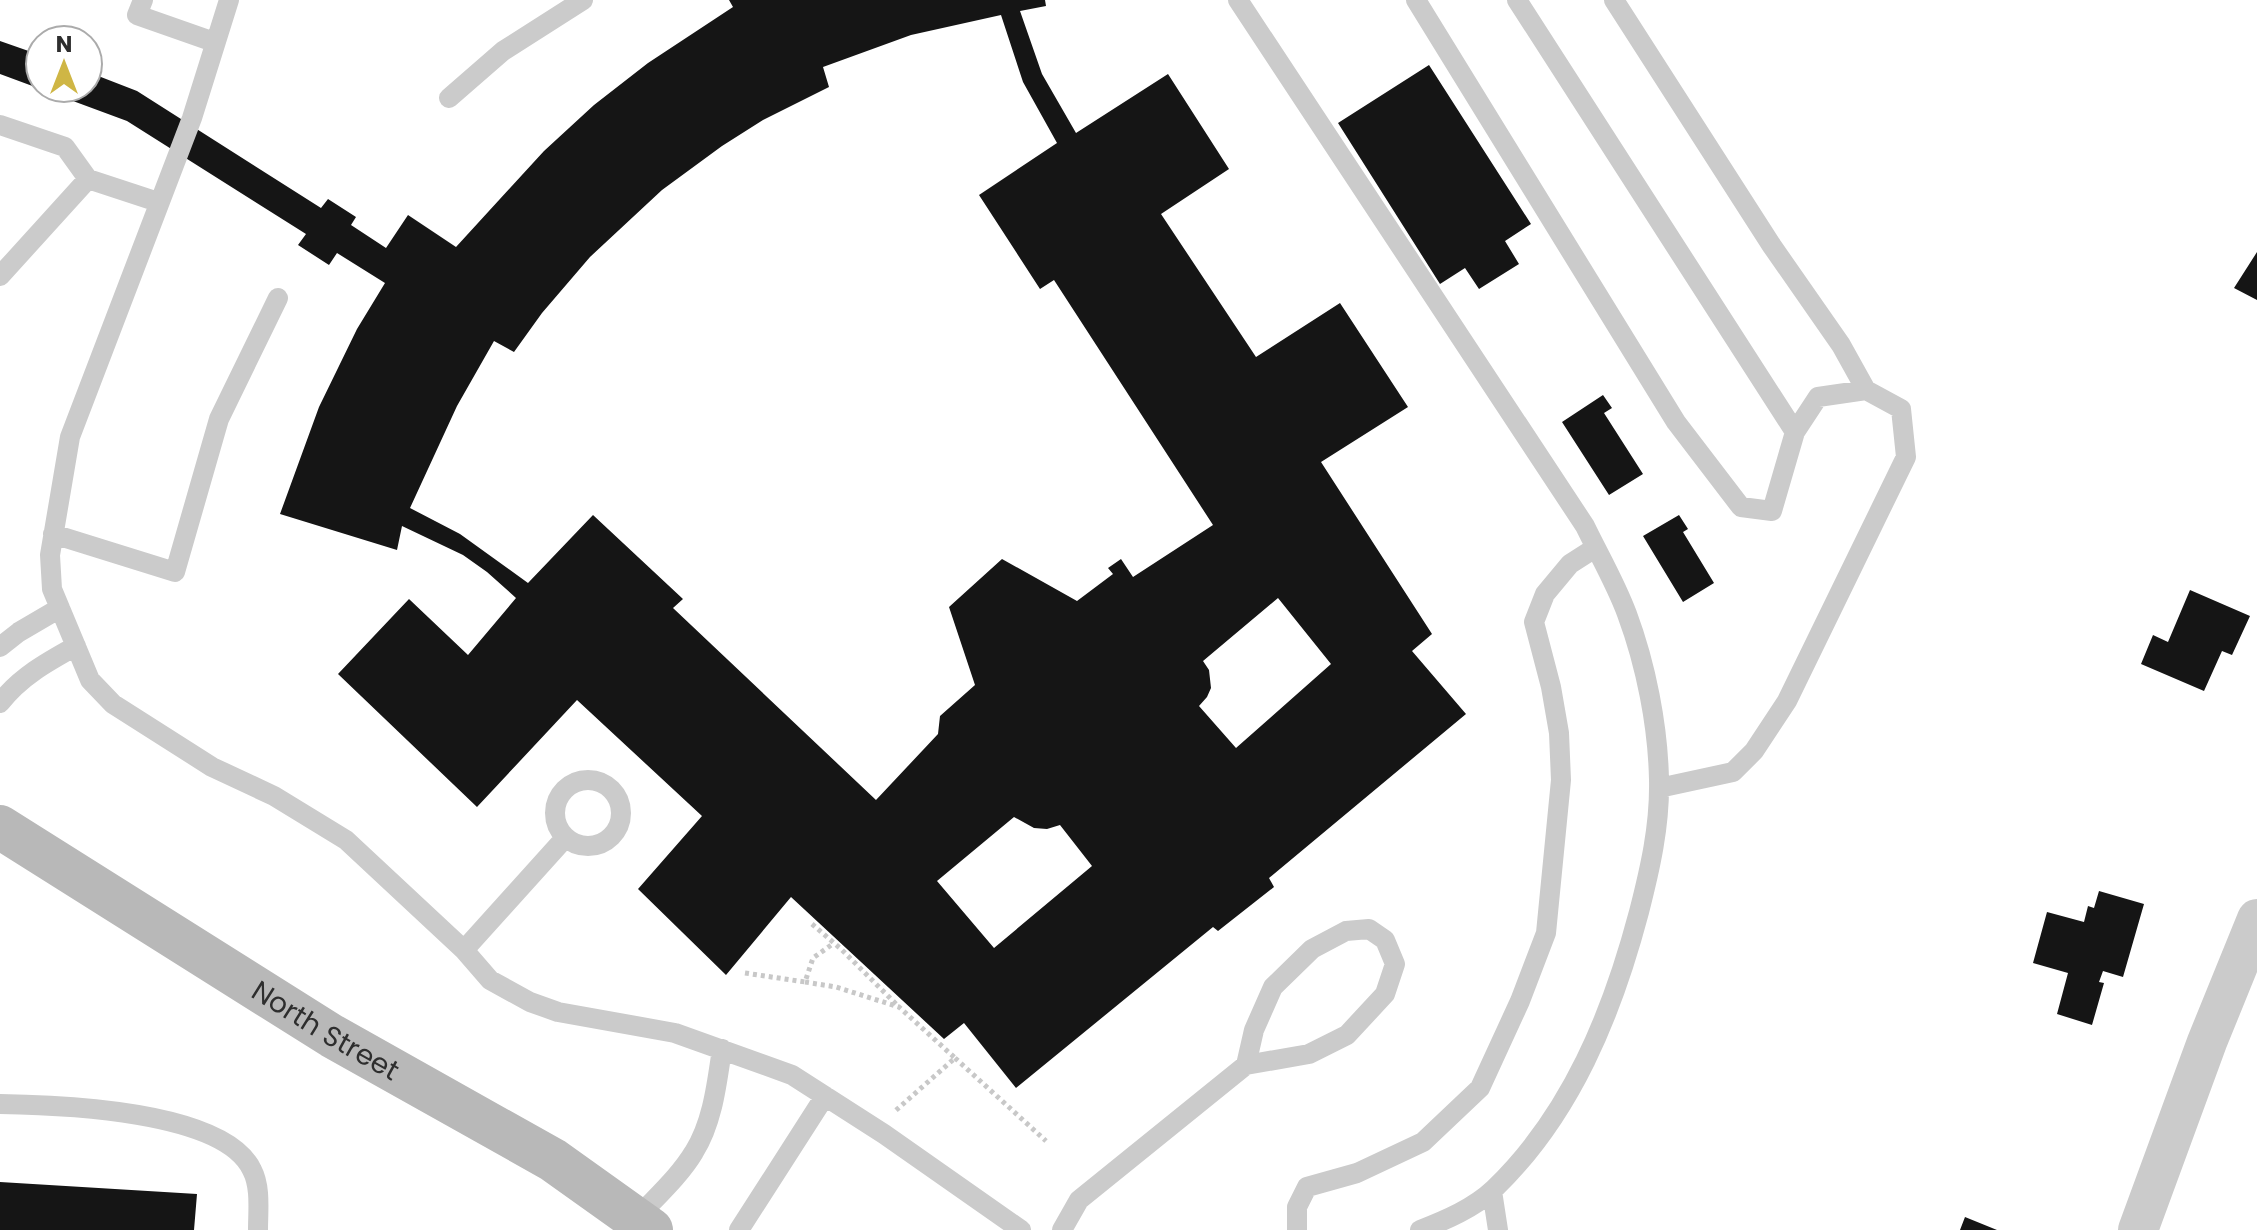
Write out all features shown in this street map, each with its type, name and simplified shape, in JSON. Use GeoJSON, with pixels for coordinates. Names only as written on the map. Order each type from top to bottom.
{"type":"FeatureCollection","features":[{"type":"Feature","properties":{"kind":"main road","name":"North Street"},"geometry":{"type":"LineString","coordinates":[[0,827],[307,1021],[553,1160],[644,1225]]}},
{"type":"Feature","properties":{"kind":"street"},"geometry":{"type":"LineString","coordinates":[[2138,1230],[2207,1042],[2257,919]]}},
{"type":"Feature","properties":{"kind":"lane"},"geometry":{"type":"LineString","coordinates":[[143,0],[137,15],[214,42]]}},
{"type":"Feature","properties":{"kind":"lane"},"geometry":{"type":"LineString","coordinates":[[229,0],[192,118],[70,437],[50,555],[52,589],[90,680],[113,704],[212,767],[274,796],[346,840],[464,950],[490,980],[530,1002],[558,1012],[675,1033],[792,1075],[876,1128],[1021,1230]]}},
{"type":"Feature","properties":{"kind":"lane"},"geometry":{"type":"LineString","coordinates":[[449,98],[503,51],[583,0]]}},
{"type":"Feature","properties":{"kind":"lane"},"geometry":{"type":"LineString","coordinates":[[1238,0],[1585,526],[1627,613],[1645,676],[1652,715],[1659,788],[1657,829],[1646,882],[1609,1011],[1559,1111],[1527,1153],[1492,1191],[1468,1208],[1420,1230]]}},
{"type":"Feature","properties":{"kind":"lane"},"geometry":{"type":"LineString","coordinates":[[1416,0],[1676,422],[1741,507],[1772,511],[1795,432],[1818,397],[1866,390]]}},
{"type":"Feature","properties":{"kind":"lane"},"geometry":{"type":"LineString","coordinates":[[1517,0],[1795,432]]}},
{"type":"Feature","properties":{"kind":"lane"},"geometry":{"type":"LineString","coordinates":[[1614,0],[1772,246],[1841,345],[1866,390],[1901,409],[1906,457],[1787,701],[1754,751],[1733,772],[1659,788]]}},
{"type":"Feature","properties":{"kind":"lane"},"geometry":{"type":"LineString","coordinates":[[0,125],[65,147],[88,179],[158,202]]}},
{"type":"Feature","properties":{"kind":"lane"},"geometry":{"type":"LineString","coordinates":[[0,276],[88,179]]}},
{"type":"Feature","properties":{"kind":"lane"},"geometry":{"type":"LineString","coordinates":[[53,534],[175,572],[219,419],[278,298]]}},
{"type":"Feature","properties":{"kind":"lane"},"geometry":{"type":"LineString","coordinates":[[1297,1230],[1297,1207],[1307,1187],[1357,1173],[1423,1142],[1480,1088],[1520,1001],[1546,933],[1561,780],[1559,733],[1534,622],[1545,594],[1570,564],[1595,548]]}},
{"type":"Feature","properties":{"kind":"lane"},"geometry":{"type":"LineString","coordinates":[[0,647],[60,608]]}},
{"type":"Feature","properties":{"kind":"lane"},"geometry":{"type":"LineString","coordinates":[[0,703],[13,687],[44,663],[76,646]]}},
{"type":"Feature","properties":{"kind":"lane"},"geometry":{"type":"LineString","coordinates":[[464,950],[565,838]]}},
{"type":"Feature","properties":{"kind":"lane"},"geometry":{"type":"LineString","coordinates":[[1062,1230],[1079,1200],[1246,1065],[1309,1054],[1347,1035],[1385,994],[1395,964],[1385,940],[1369,929],[1346,931],[1312,949],[1273,987],[1254,1030],[1246,1065]]}},
{"type":"Feature","properties":{"kind":"lane"},"geometry":{"type":"LineString","coordinates":[[644,1225],[695,1152],[716,1090],[722,1049]]}},
{"type":"Feature","properties":{"kind":"lane"},"geometry":{"type":"LineString","coordinates":[[739,1230],[825,1096]]}},
{"type":"Feature","properties":{"kind":"lane"},"geometry":{"type":"LineString","coordinates":[[0,1104],[93,1110],[169,1121],[214,1135],[231,1146],[252,1169],[258,1188],[258,1230]]}},
{"type":"Feature","properties":{"kind":"lane"},"geometry":{"type":"LineString","coordinates":[[1492,1191],[1498,1230]]}},
{"type":"Feature","properties":{"kind":"path"},"geometry":{"type":"LineString","coordinates":[[812,924],[1046,1141]]}},
{"type":"Feature","properties":{"kind":"path"},"geometry":{"type":"LineString","coordinates":[[805,982],[813,958],[834,943]]}},
{"type":"Feature","properties":{"kind":"path"},"geometry":{"type":"LineString","coordinates":[[745,973],[836,987],[899,1007]]}},
{"type":"Feature","properties":{"kind":"path"},"geometry":{"type":"LineString","coordinates":[[876,1128],[955,1058]]}},
{"type":"Feature","properties":{"kind":"building"},"geometry":{"type":"Polygon","coordinates":[[[729,0],[1045,0],[1046,6],[1020,11],[1042,74],[1076,133],[1168,74],[1229,169],[1161,214],[1256,357],[1340,303],[1408,407],[1321,462],[1432,634],[1412,651],[1466,714],[1269,878],[1274,887],[1218,931],[1213,927],[1016,1088],[964,1023],[944,1039],[791,897],[726,975],[638,889],[702,816],[577,700],[477,807],[338,674],[409,599],[468,655],[516,598],[463,555],[402,526],[397,550],[280,514],[319,407],[357,329],[385,283],[337,253],[329,265],[298,245],[306,234],[127,121],[81,104],[104,104],[104,78],[137,91],[321,208],[328,199],[356,217],[351,225],[386,248],[408,215],[456,247],[544,151],[594,105],[648,63],[733,7],[729,0]],[[1001,15],[911,35],[823,67],[829,87],[763,120],[662,190],[590,257],[542,313],[514,352],[494,341],[457,406],[410,508],[460,534],[528,583],[593,515],[683,599],[673,608],[876,800],[938,734],[940,716],[975,685],[949,607],[1002,559],[1077,601],[1113,574],[1108,568],[1121,559],[1133,577],[1213,525],[1054,280],[1040,289],[979,195],[1057,143],[1023,82],[1001,15]],[[1278,598],[1203,661],[1209,670],[1211,688],[1199,706],[1236,748],[1331,664],[1278,598]],[[1014,817],[937,881],[994,948],[1092,866],[1060,825],[1047,829],[1034,828],[1014,817]]]}},
{"type":"Feature","properties":{"kind":"building"},"geometry":{"type":"Polygon","coordinates":[[[0,41],[24,49],[24,83],[0,74],[0,41]]]}},
{"type":"Feature","properties":{"kind":"building"},"geometry":{"type":"Polygon","coordinates":[[[1429,65],[1531,224],[1505,241],[1519,264],[1479,289],[1465,268],[1440,284],[1338,123],[1429,65]]]}},
{"type":"Feature","properties":{"kind":"building"},"geometry":{"type":"Polygon","coordinates":[[[2257,252],[2257,300],[2234,288],[2257,252]]]}},
{"type":"Feature","properties":{"kind":"building"},"geometry":{"type":"Polygon","coordinates":[[[1603,395],[1612,408],[1604,413],[1643,474],[1609,495],[1562,422],[1603,395]]]}},
{"type":"Feature","properties":{"kind":"building"},"geometry":{"type":"Polygon","coordinates":[[[1679,515],[1688,529],[1683,532],[1714,583],[1683,602],[1643,536],[1679,515]]]}},
{"type":"Feature","properties":{"kind":"building"},"geometry":{"type":"Polygon","coordinates":[[[2190,590],[2250,616],[2232,655],[2222,651],[2204,691],[2141,664],[2153,635],[2168,642],[2190,590]]]}},
{"type":"Feature","properties":{"kind":"building"},"geometry":{"type":"Polygon","coordinates":[[[2099,891],[2144,904],[2123,977],[2103,971],[2099,982],[2104,983],[2092,1025],[2057,1014],[2068,973],[2033,963],[2047,912],[2084,922],[2088,906],[2094,908],[2099,891]]]}},
{"type":"Feature","properties":{"kind":"building"},"geometry":{"type":"Polygon","coordinates":[[[0,1182],[197,1194],[194,1230],[0,1230],[0,1182]]]}},
{"type":"Feature","properties":{"kind":"building"},"geometry":{"type":"Polygon","coordinates":[[[1965,1217],[1997,1230],[1960,1230],[1965,1217]]]}}]}
